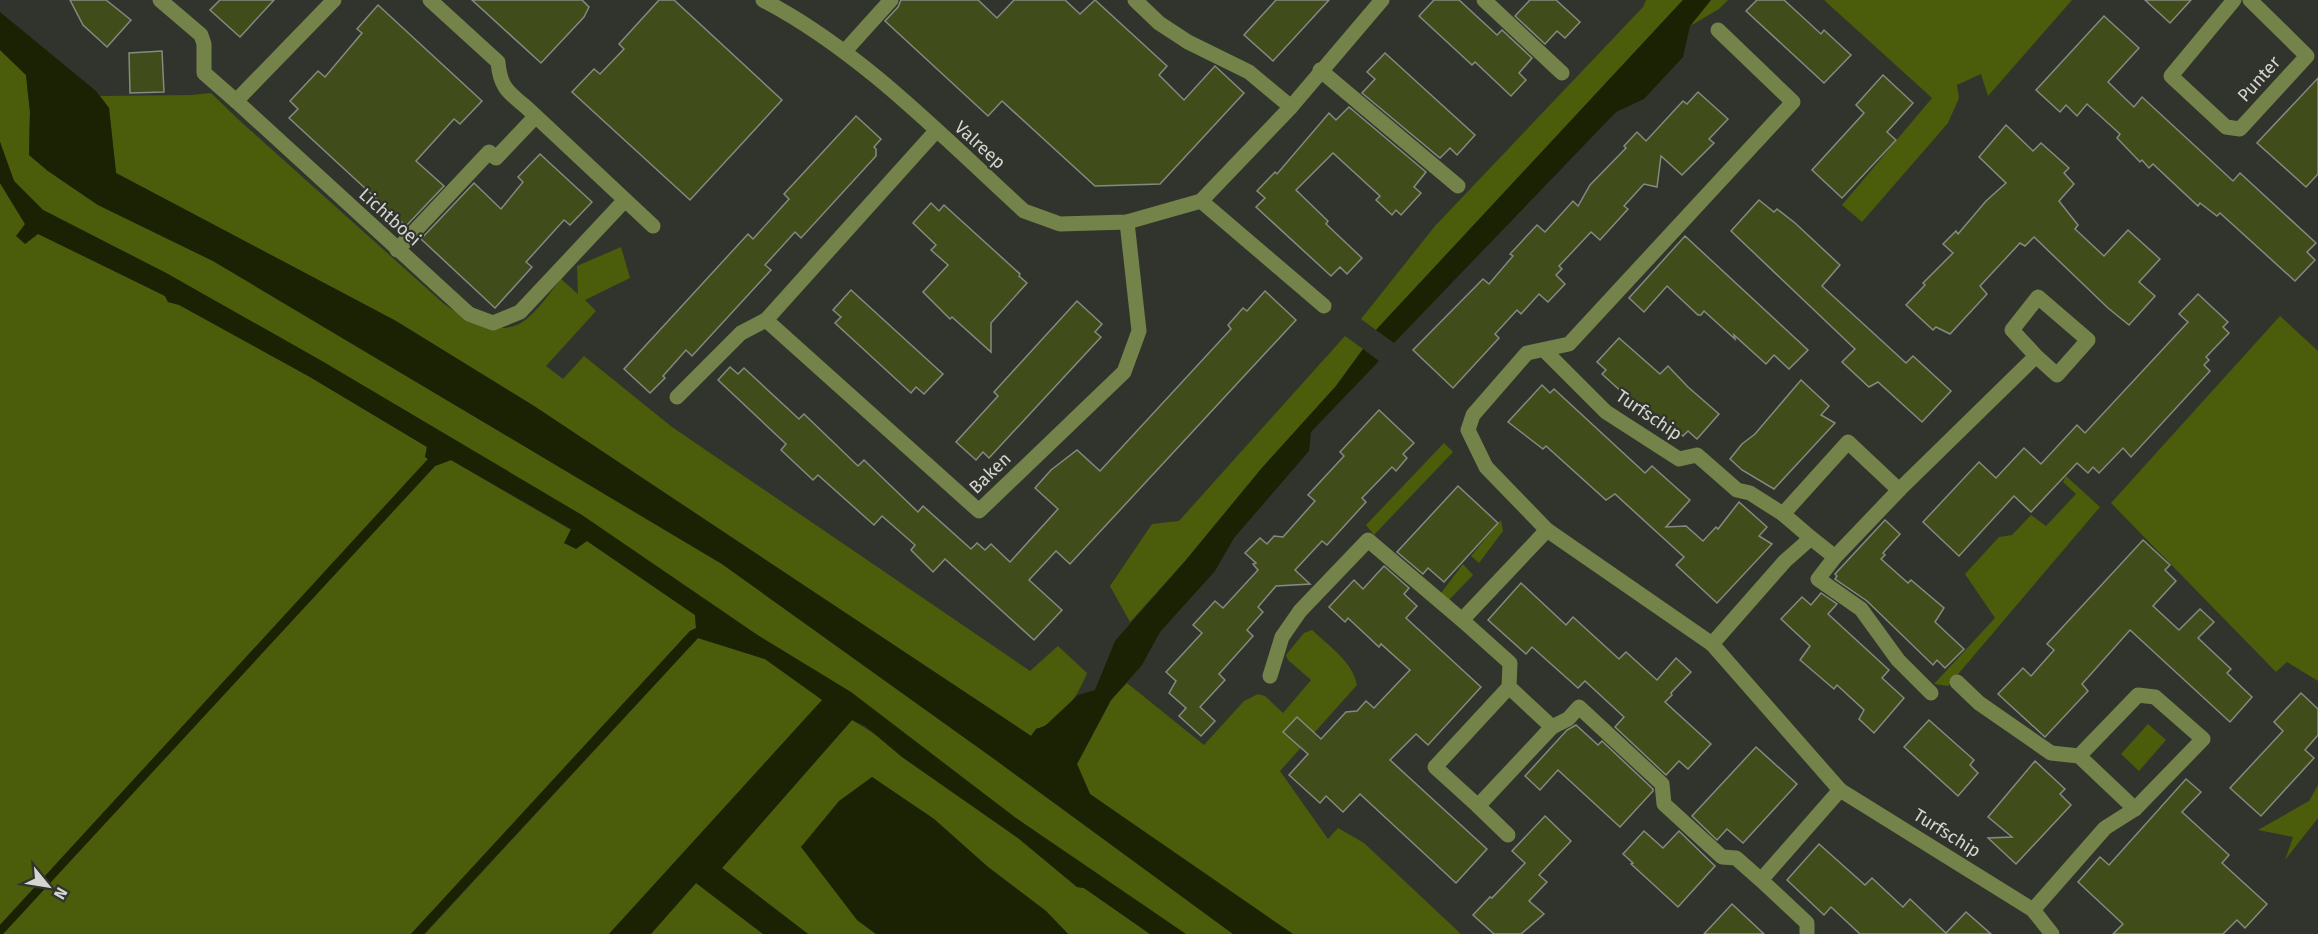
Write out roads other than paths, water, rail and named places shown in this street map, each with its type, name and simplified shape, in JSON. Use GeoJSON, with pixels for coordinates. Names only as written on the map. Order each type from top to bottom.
{"type":"FeatureCollection","features":[{"type":"Feature","properties":{"kind":"street","name":"Lichtboei"},"geometry":{"type":"LineString","coordinates":[[160,0],[201,35],[204,44],[204,73],[469,314],[493,323],[520,312],[625,200]]}},
{"type":"Feature","properties":{"kind":"street"},"geometry":{"type":"LineString","coordinates":[[236,101],[334,0]]}},
{"type":"Feature","properties":{"kind":"street"},"geometry":{"type":"LineString","coordinates":[[430,0],[498,62],[499,76],[506,91],[653,226]]}},
{"type":"Feature","properties":{"kind":"street","name":"Valreep"},"geometry":{"type":"LineString","coordinates":[[763,0],[845,51],[1024,211],[1060,224],[1127,222],[1201,201]]}},
{"type":"Feature","properties":{"kind":"street"},"geometry":{"type":"LineString","coordinates":[[845,51],[891,0]]}},
{"type":"Feature","properties":{"kind":"street"},"geometry":{"type":"LineString","coordinates":[[1135,0],[1159,22],[1188,42],[1249,72],[1291,106]]}},
{"type":"Feature","properties":{"kind":"street"},"geometry":{"type":"LineString","coordinates":[[1324,306],[1201,201],[1291,106],[1382,0]]}},
{"type":"Feature","properties":{"kind":"street"},"geometry":{"type":"LineString","coordinates":[[1484,0],[1562,73]]}},
{"type":"Feature","properties":{"kind":"street","name":"Punter"},"geometry":{"type":"LineString","coordinates":[[2234,0],[2171,76],[2226,127],[2240,129],[2307,56],[2250,0]]}},
{"type":"Feature","properties":{"kind":"street","name":"Turfschip"},"geometry":{"type":"LineString","coordinates":[[1718,30],[1793,102],[1569,344],[1527,353],[1473,415],[1468,430],[1486,467],[1547,530],[1712,644],[1840,790],[2033,910],[2052,934]]}},
{"type":"Feature","properties":{"kind":"street"},"geometry":{"type":"LineString","coordinates":[[1320,70],[1458,186]]}},
{"type":"Feature","properties":{"kind":"street"},"geometry":{"type":"LineString","coordinates":[[397,250],[489,152],[496,158],[535,117]]}},
{"type":"Feature","properties":{"kind":"street"},"geometry":{"type":"LineString","coordinates":[[677,397],[741,333],[766,320],[936,131]]}},
{"type":"Feature","properties":{"kind":"street","name":"Baken"},"geometry":{"type":"LineString","coordinates":[[766,320],[979,511],[1124,372],[1139,332],[1127,222]]}},
{"type":"Feature","properties":{"kind":"street"},"geometry":{"type":"LineString","coordinates":[[2038,297],[2088,340],[2057,375],[2036,356],[2012,330],[2038,297]]}},
{"type":"Feature","properties":{"kind":"street","name":"Turfschip"},"geometry":{"type":"LineString","coordinates":[[1544,350],[1606,412],[1679,459],[1697,455],[1737,490],[1750,494],[1783,514]]}},
{"type":"Feature","properties":{"kind":"street"},"geometry":{"type":"LineString","coordinates":[[1931,693],[1898,660],[1861,609],[1818,579],[1835,557],[1899,490],[2036,356]]}},
{"type":"Feature","properties":{"kind":"street"},"geometry":{"type":"LineString","coordinates":[[1835,557],[1783,514],[1848,442],[1899,490]]}},
{"type":"Feature","properties":{"kind":"street"},"geometry":{"type":"LineString","coordinates":[[1462,620],[1547,530]]}},
{"type":"Feature","properties":{"kind":"street"},"geometry":{"type":"LineString","coordinates":[[1712,644],[1785,561],[1811,538]]}},
{"type":"Feature","properties":{"kind":"street"},"geometry":{"type":"LineString","coordinates":[[1270,676],[1281,638],[1300,611],[1368,540],[1510,663],[1509,687],[1435,767],[1508,835]]}},
{"type":"Feature","properties":{"kind":"street"},"geometry":{"type":"LineString","coordinates":[[1957,682],[1978,703],[2051,753],[2079,756],[2135,809]]}},
{"type":"Feature","properties":{"kind":"street"},"geometry":{"type":"LineString","coordinates":[[1509,687],[1552,727]]}},
{"type":"Feature","properties":{"kind":"street"},"geometry":{"type":"LineString","coordinates":[[2033,910],[2105,828],[2135,809],[2203,739],[2155,697],[2138,695],[2079,756]]}},
{"type":"Feature","properties":{"kind":"street"},"geometry":{"type":"LineString","coordinates":[[1478,806],[1552,727],[1568,719],[1579,707],[1662,784],[1664,804],[1722,856],[1736,858],[1761,880],[1808,923],[1807,934]]}},
{"type":"Feature","properties":{"kind":"street"},"geometry":{"type":"LineString","coordinates":[[1761,880],[1840,790]]}}]}
